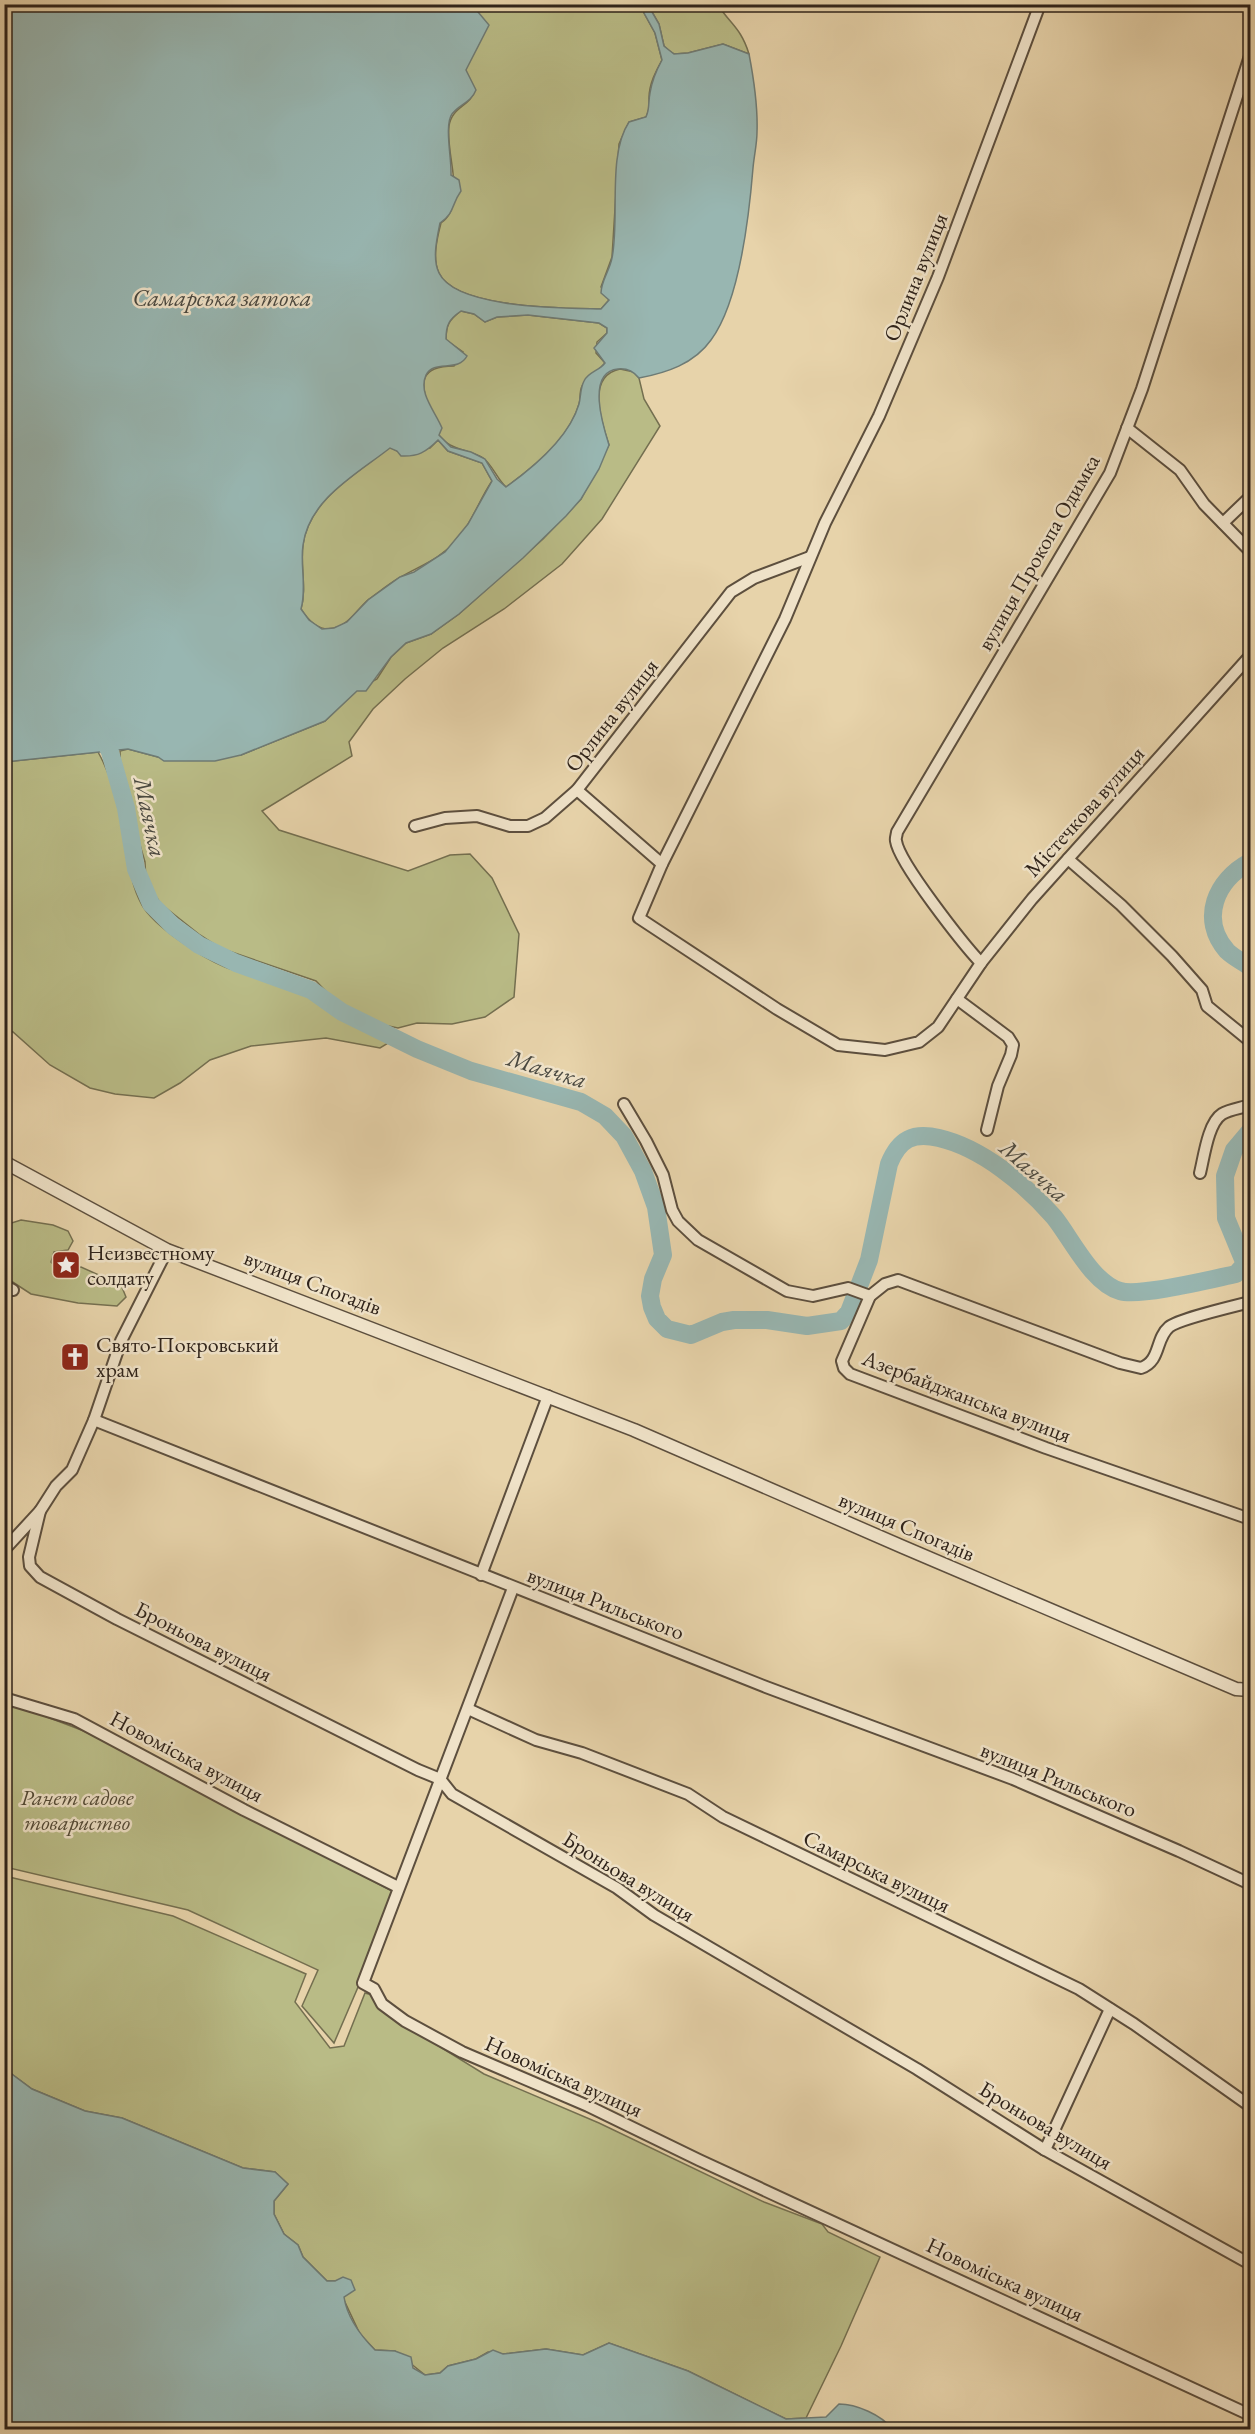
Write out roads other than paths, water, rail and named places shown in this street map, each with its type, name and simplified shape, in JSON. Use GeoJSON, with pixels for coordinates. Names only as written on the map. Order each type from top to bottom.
{"type":"FeatureCollection","features":[{"type":"Feature","properties":{"kind":"street","name":"Орлина вулиця"},"geometry":{"type":"LineString","coordinates":[[639,918],[662,864],[785,619],[810,557],[879,416],[938,277],[1040,4]]}},
{"type":"Feature","properties":{"kind":"street","name":"вулиця Прокопа Одимка"},"geometry":{"type":"LineString","coordinates":[[981,963],[967,949],[905,860],[895,840],[897,832],[1110,473],[1128,428],[1251,56]]}},
{"type":"Feature","properties":{"kind":"street"},"geometry":{"type":"LineString","coordinates":[[1128,428],[1180,470],[1204,504],[1251,551]]}},
{"type":"Feature","properties":{"kind":"street"},"geometry":{"type":"LineString","coordinates":[[1223,523],[1251,497]]}},
{"type":"Feature","properties":{"kind":"street","name":"Орлина вулиця"},"geometry":{"type":"LineString","coordinates":[[415,826],[445,818],[477,816],[510,826],[528,826],[545,818],[577,790],[736,587],[810,557]]}},
{"type":"Feature","properties":{"kind":"street","name":"Містечкова вулиця"},"geometry":{"type":"LineString","coordinates":[[639,918],[777,1009],[838,1045],[885,1050],[919,1042],[938,1027],[981,963],[1032,899],[1251,656]]}},
{"type":"Feature","properties":{"kind":"street"},"geometry":{"type":"LineString","coordinates":[[577,790],[662,864]]}},
{"type":"Feature","properties":{"kind":"street"},"geometry":{"type":"LineString","coordinates":[[1068,859],[1121,905],[1172,956],[1203,990],[1207,1006],[1251,1041]]}},
{"type":"Feature","properties":{"kind":"street"},"geometry":{"type":"LineString","coordinates":[[957,999],[1008,1037],[1013,1045],[987,1130]]}},
{"type":"Feature","properties":{"kind":"street"},"geometry":{"type":"LineString","coordinates":[[624,1104],[663,1175],[672,1210],[678,1221],[698,1240],[787,1291],[813,1296],[848,1288],[867,1295],[885,1284],[898,1280],[1120,1363],[1141,1368],[1153,1360],[1162,1336],[1172,1324],[1251,1302]]}},
{"type":"Feature","properties":{"kind":"street"},"geometry":{"type":"LineString","coordinates":[[1200,1173],[1208,1140],[1216,1121],[1222,1114],[1251,1105]]}},
{"type":"Feature","properties":{"kind":"street","name":"вулиця Спогадів"},"geometry":{"type":"LineString","coordinates":[[4,1162],[167,1250],[634,1430],[892,1543],[1236,1689],[1251,1690]]}},
{"type":"Feature","properties":{"kind":"street"},"geometry":{"type":"LineString","coordinates":[[4,1550],[40,1511],[57,1486],[72,1470],[94,1420],[121,1341],[167,1250]]}},
{"type":"Feature","properties":{"kind":"street","name":"Азербайджанська вулиця"},"geometry":{"type":"LineString","coordinates":[[867,1295],[842,1361],[844,1368],[850,1374],[1046,1448],[1251,1519]]}},
{"type":"Feature","properties":{"kind":"street"},"geometry":{"type":"LineString","coordinates":[[481,1575],[548,1396]]}},
{"type":"Feature","properties":{"kind":"street","name":"вулиця Рильського"},"geometry":{"type":"LineString","coordinates":[[94,1420],[766,1687],[1013,1779],[1251,1884]]}},
{"type":"Feature","properties":{"kind":"street","name":"Броньова вулиця"},"geometry":{"type":"LineString","coordinates":[[40,1511],[29,1557],[30,1566],[40,1577],[169,1645],[440,1779],[452,1794],[617,1888],[654,1915],[917,2070],[1045,2150],[1251,2264]]}},
{"type":"Feature","properties":{"kind":"street"},"geometry":{"type":"LineString","coordinates":[[398,1887],[513,1588]]}},
{"type":"Feature","properties":{"kind":"street","name":"Новоміська вулиця"},"geometry":{"type":"LineString","coordinates":[[4,1698],[74,1719],[244,1810],[398,1887],[363,1983],[374,1989],[382,2004],[405,2021],[462,2052],[588,2106],[699,2160],[1251,2415]]}},
{"type":"Feature","properties":{"kind":"street","name":"Самарська вулиця"},"geometry":{"type":"LineString","coordinates":[[468,1709],[536,1740],[582,1753],[688,1794],[723,1817],[918,1913],[1014,1956],[1079,1989],[1183,2056],[1251,2106]]}},
{"type":"Feature","properties":{"kind":"street"},"geometry":{"type":"LineString","coordinates":[[1045,2150],[1110,2009]]}},
{"type":"Feature","properties":{"kind":"water","name":"Самарська затока"},"geometry":{"type":"Polygon","coordinates":[[[468,4],[473,6],[489,25],[466,70],[476,90],[471,98],[452,114],[450,119],[448,134],[451,175],[459,180],[461,191],[451,212],[440,223],[436,248],[437,267],[449,285],[467,294],[488,300],[539,307],[601,309],[609,300],[601,293],[602,284],[611,262],[614,242],[618,152],[629,122],[646,117],[652,84],[662,60],[655,33],[642,5],[648,5],[659,24],[664,46],[674,54],[688,53],[723,44],[749,54],[755,93],[757,141],[746,234],[729,304],[711,340],[688,361],[659,373],[639,378],[633,372],[624,369],[608,372],[602,379],[599,401],[609,445],[599,469],[581,499],[566,516],[523,558],[459,614],[431,634],[406,643],[391,657],[366,691],[357,691],[325,721],[241,755],[215,761],[164,761],[158,757],[128,749],[5,762],[5,5],[468,4]],[[461,311],[449,323],[446,339],[467,356],[458,364],[430,370],[426,375],[424,388],[428,402],[442,428],[439,435],[451,447],[471,452],[485,459],[497,479],[506,487],[549,451],[574,417],[584,381],[605,363],[594,348],[607,333],[607,328],[599,323],[528,315],[497,317],[485,322],[474,314],[461,311]],[[438,440],[426,451],[412,456],[401,456],[390,448],[336,489],[314,514],[303,545],[301,609],[309,620],[322,629],[334,628],[347,622],[368,600],[400,577],[414,572],[445,552],[468,524],[492,481],[482,463],[448,451],[438,440]]]}},
{"type":"Feature","properties":{"kind":"water"},"geometry":{"type":"Polygon","coordinates":[[[5,2069],[32,2089],[85,2111],[122,2118],[243,2168],[275,2172],[288,2184],[274,2201],[274,2214],[284,2234],[298,2245],[303,2257],[327,2281],[335,2281],[343,2277],[351,2280],[355,2290],[344,2297],[348,2312],[355,2326],[375,2350],[395,2351],[411,2357],[413,2368],[425,2375],[440,2373],[448,2366],[476,2359],[493,2350],[503,2354],[546,2349],[583,2355],[609,2343],[688,2371],[786,2419],[826,2417],[839,2404],[861,2408],[882,2419],[892,2429],[5,2429],[5,2069]]]}},
{"type":"Feature","properties":{"kind":"waterway","name":"Маячка"},"geometry":{"type":"LineString","coordinates":[[100,731],[110,752],[126,808],[136,869],[151,904],[173,926],[199,945],[236,963],[311,990],[342,1012],[417,1049],[471,1071],[581,1102],[605,1116],[624,1136],[643,1171],[656,1207],[663,1255],[653,1279],[650,1296],[657,1319],[667,1329],[691,1335],[722,1322],[734,1320],[767,1320],[807,1326],[841,1321],[849,1312],[869,1260],[889,1164],[902,1143],[922,1136],[955,1143],[1002,1169],[1030,1192],[1054,1217],[1091,1270],[1100,1279],[1120,1291],[1159,1290],[1236,1274],[1245,1264],[1226,1218],[1225,1176],[1234,1150],[1250,1131]]}},
{"type":"Feature","properties":{"kind":"waterway","name":"Маячка"},"geometry":{"type":"LineString","coordinates":[[1250,862],[1228,879],[1220,890],[1213,914],[1214,926],[1227,951],[1250,967]]}},
{"type":"Feature","properties":{"kind":"place","name":"Неизвестному солдату"},"geometry":{"type":"Point","coordinates":[66,1265]}},
{"type":"Feature","properties":{"kind":"place","name":"Свято-Покровський храм"},"geometry":{"type":"Point","coordinates":[75,1357]}},
{"type":"Feature","properties":{"kind":"park label","name":"Ранет садове товариство"},"geometry":{"type":"Point","coordinates":[77,1810]}}]}
